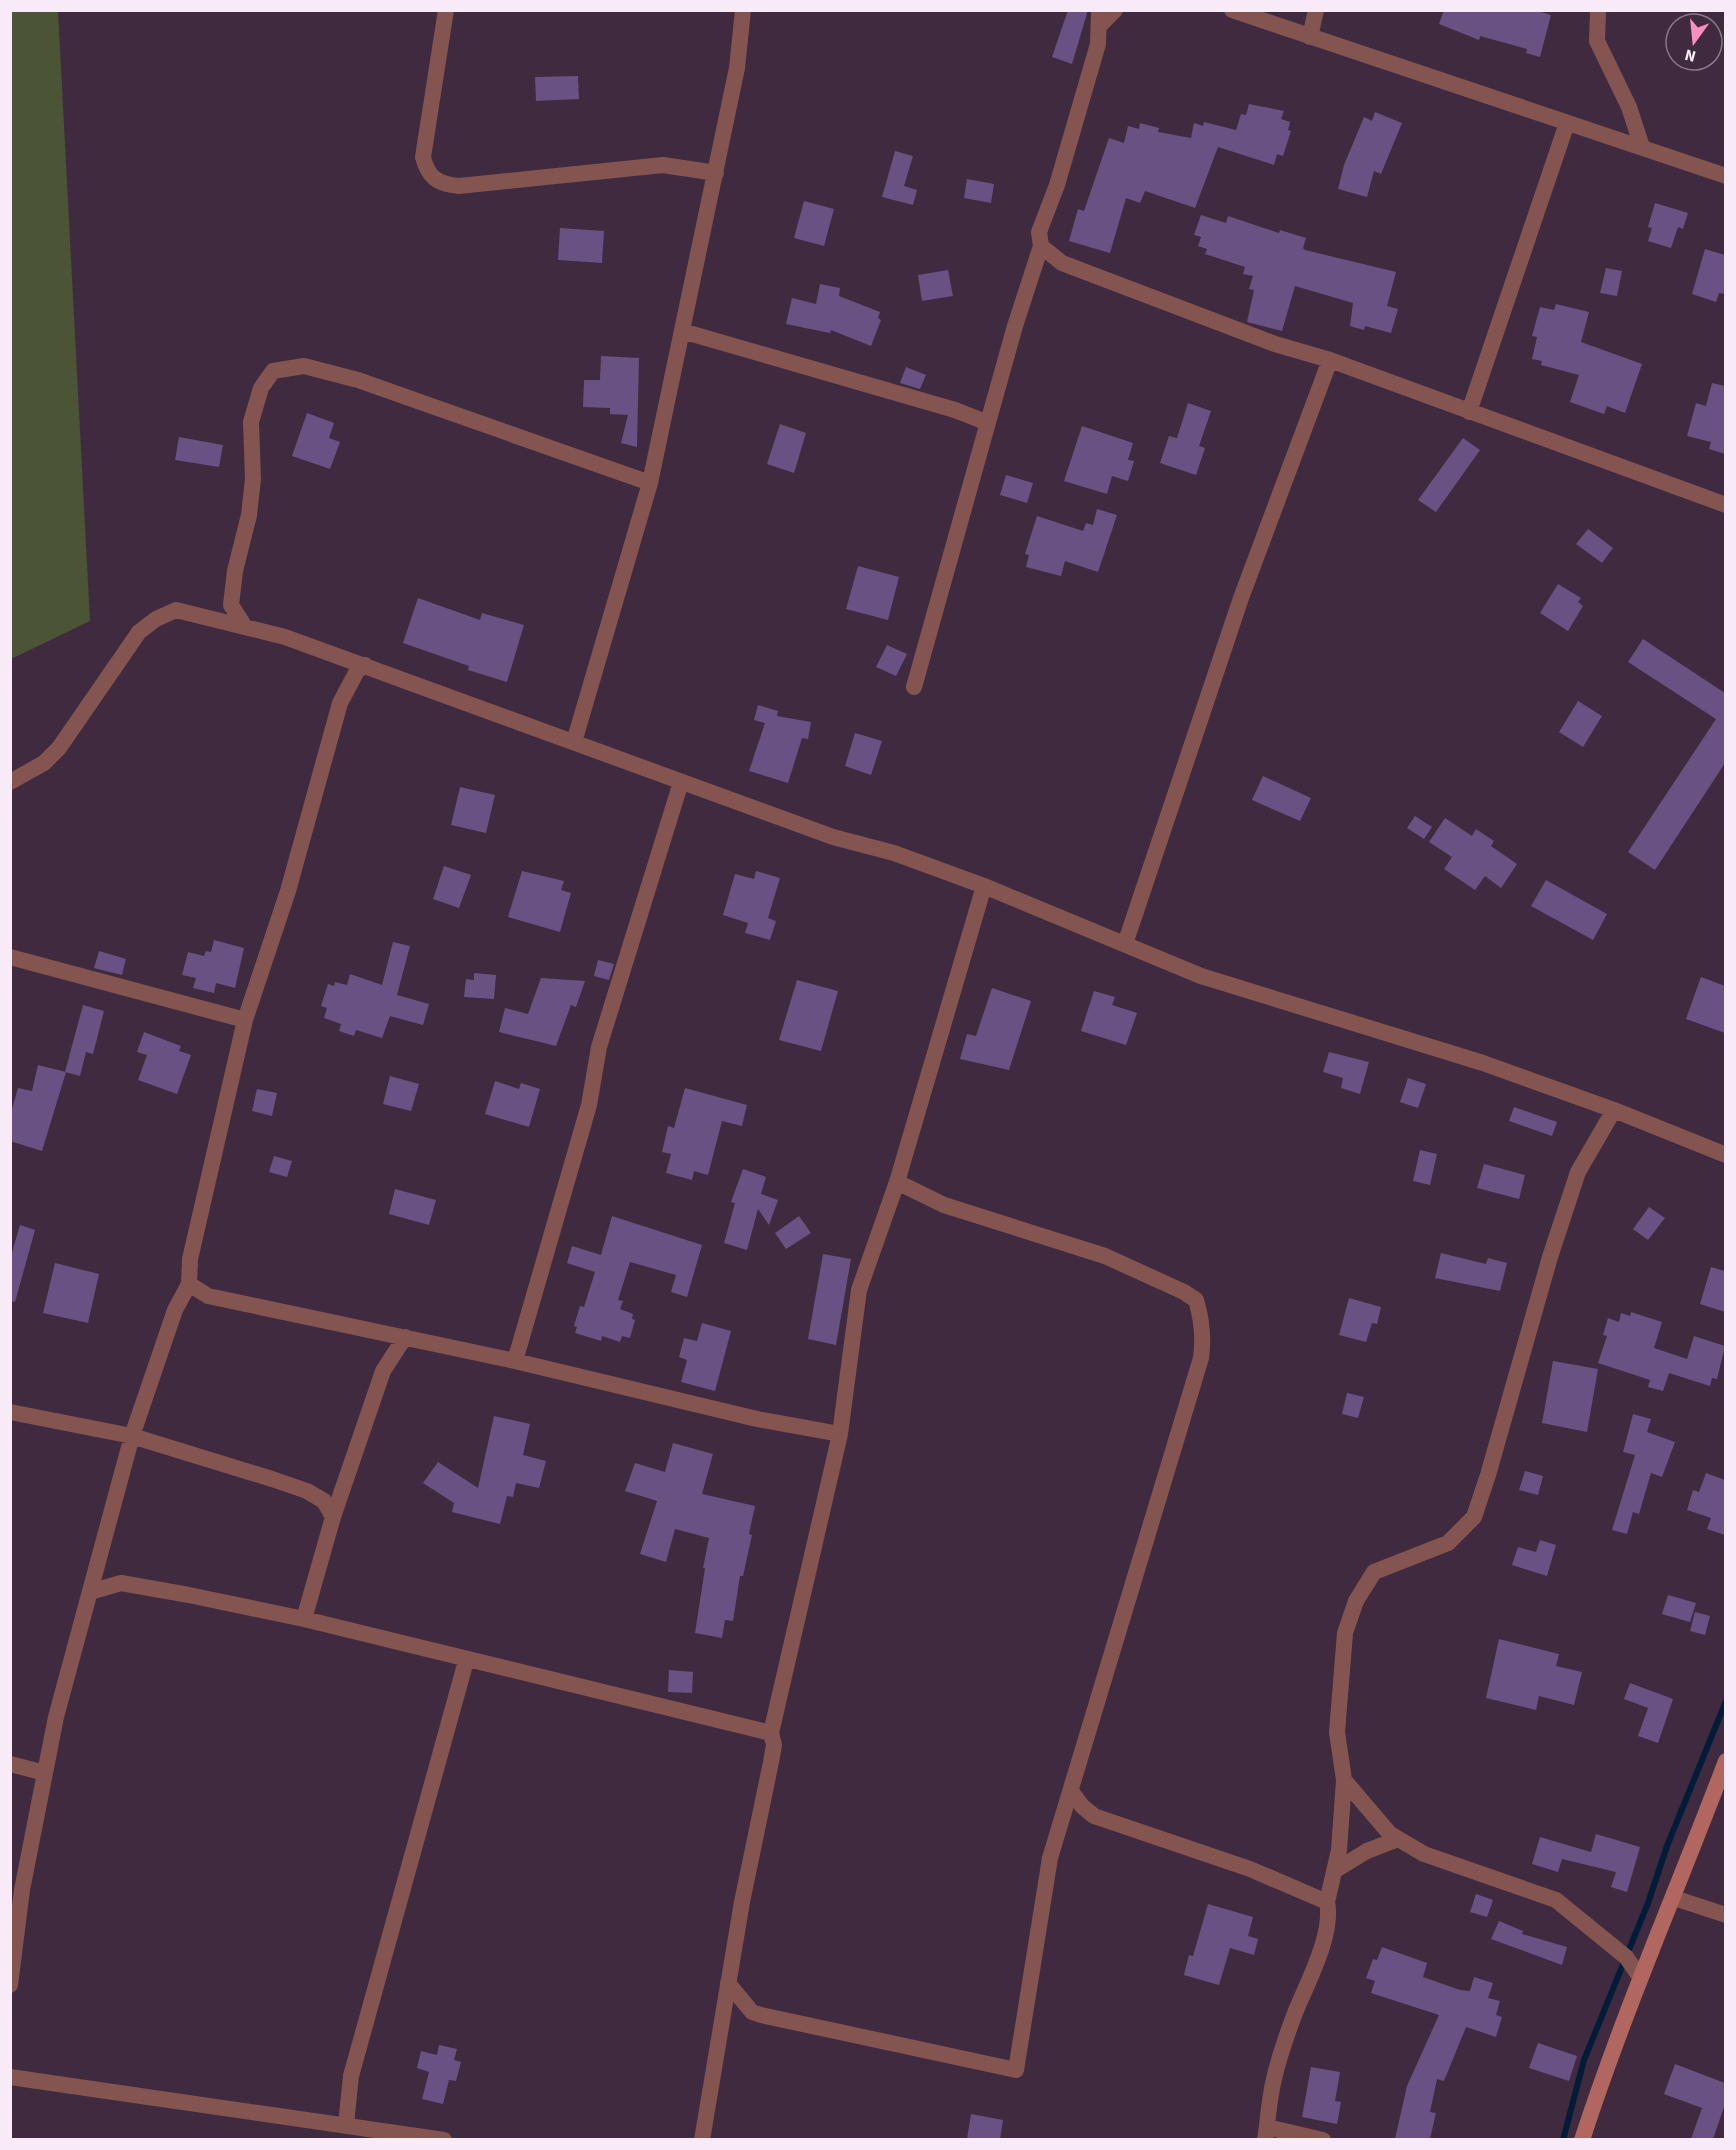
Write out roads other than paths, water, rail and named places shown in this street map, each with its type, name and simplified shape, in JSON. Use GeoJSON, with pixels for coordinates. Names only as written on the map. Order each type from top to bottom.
{"type":"FeatureCollection","features":[{"type":"Feature","properties":{"kind":"main road"},"geometry":{"type":"LineString","coordinates":[[1582,2139],[1608,2059],[1674,1898],[1725,1761]]}},
{"type":"Feature","properties":{"kind":"street"},"geometry":{"type":"LineString","coordinates":[[446,10],[424,146],[426,170],[434,180],[459,186],[663,165],[716,172]]}},
{"type":"Feature","properties":{"kind":"street"},"geometry":{"type":"LineString","coordinates":[[574,742],[650,483],[737,68],[743,10]]}},
{"type":"Feature","properties":{"kind":"street"},"geometry":{"type":"LineString","coordinates":[[914,687],[1014,326],[1041,246],[1039,232],[1057,185],[1098,44],[1100,17],[1115,10]]}},
{"type":"Feature","properties":{"kind":"street"},"geometry":{"type":"LineString","coordinates":[[1232,10],[1725,176]]}},
{"type":"Feature","properties":{"kind":"street"},"geometry":{"type":"LineString","coordinates":[[1310,37],[1316,10]]}},
{"type":"Feature","properties":{"kind":"street"},"geometry":{"type":"LineString","coordinates":[[1598,10],[1598,41],[1629,107],[1642,147]]}},
{"type":"Feature","properties":{"kind":"street"},"geometry":{"type":"LineString","coordinates":[[1469,412],[1567,123]]}},
{"type":"Feature","properties":{"kind":"street"},"geometry":{"type":"LineString","coordinates":[[1041,246],[1062,263],[1275,344],[1330,360],[1725,505]]}},
{"type":"Feature","properties":{"kind":"street"},"geometry":{"type":"LineString","coordinates":[[682,331],[955,410],[988,423]]}},
{"type":"Feature","properties":{"kind":"street"},"geometry":{"type":"LineString","coordinates":[[1125,944],[1241,598],[1330,360]]}},
{"type":"Feature","properties":{"kind":"street"},"geometry":{"type":"LineString","coordinates":[[245,627],[231,605],[235,570],[249,515],[253,479],[251,422],[261,388],[273,371],[304,366],[358,380],[650,483]]}},
{"type":"Feature","properties":{"kind":"street"},"geometry":{"type":"LineString","coordinates":[[10,782],[44,763],[59,748],[139,632],[156,619],[176,610],[285,637],[366,665],[833,837],[894,853],[984,886],[1201,976],[1483,1063],[1614,1110],[1725,1155]]}},
{"type":"Feature","properties":{"kind":"street"},"geometry":{"type":"LineString","coordinates":[[10,1984],[22,1890],[56,1717],[132,1436],[175,1310],[189,1284],[190,1258],[245,1020],[288,891],[340,703],[357,671],[366,665]]}},
{"type":"Feature","properties":{"kind":"street"},"geometry":{"type":"LineString","coordinates":[[515,1361],[588,1108],[599,1047],[681,782]]}},
{"type":"Feature","properties":{"kind":"street"},"geometry":{"type":"LineString","coordinates":[[702,2139],[728,1983],[771,1762],[774,1744],[771,1733],[840,1434],[859,1290],[897,1182],[984,886]]}},
{"type":"Feature","properties":{"kind":"street"},"geometry":{"type":"LineString","coordinates":[[10,957],[245,1020]]}},
{"type":"Feature","properties":{"kind":"street"},"geometry":{"type":"LineString","coordinates":[[1323,2139],[1266,2133],[1274,2080],[1294,2014],[1315,1963],[1328,1918],[1327,1902],[1339,1850],[1344,1780],[1337,1732],[1345,1633],[1356,1600],[1374,1572],[1448,1543],[1473,1517],[1488,1475],[1550,1257],[1578,1172],[1614,1110]]}},
{"type":"Feature","properties":{"kind":"street"},"geometry":{"type":"LineString","coordinates":[[728,1983],[752,2012],[760,2015],[1016,2070],[1050,1858],[1201,1358],[1204,1335],[1202,1318],[1196,1300],[1106,1256],[944,1206],[897,1182]]}},
{"type":"Feature","properties":{"kind":"street"},"geometry":{"type":"LineString","coordinates":[[189,1284],[208,1296],[515,1361],[733,1414],[840,1434]]}},
{"type":"Feature","properties":{"kind":"street"},"geometry":{"type":"LineString","coordinates":[[303,1619],[333,1517],[383,1371],[405,1337]]}},
{"type":"Feature","properties":{"kind":"street"},"geometry":{"type":"LineString","coordinates":[[10,1412],[132,1436],[307,1491],[324,1501],[333,1517]]}},
{"type":"Feature","properties":{"kind":"street"},"geometry":{"type":"LineString","coordinates":[[99,1561],[121,1583]]}},
{"type":"Feature","properties":{"kind":"street"},"geometry":{"type":"LineString","coordinates":[[90,1592],[121,1583],[303,1619],[466,1661],[771,1733]]}},
{"type":"Feature","properties":{"kind":"street"},"geometry":{"type":"LineString","coordinates":[[346,2124],[351,2076],[466,1661]]}},
{"type":"Feature","properties":{"kind":"street"},"geometry":{"type":"LineString","coordinates":[[10,1764],[45,1773]]}},
{"type":"Feature","properties":{"kind":"street"},"geometry":{"type":"LineString","coordinates":[[1344,1780],[1361,1803],[1390,1834],[1424,1854],[1556,1900],[1626,1957],[1640,1977]]}},
{"type":"Feature","properties":{"kind":"street"},"geometry":{"type":"LineString","coordinates":[[1071,1791],[1082,1806],[1094,1816],[1250,1869],[1327,1902]]}},
{"type":"Feature","properties":{"kind":"street"},"geometry":{"type":"LineString","coordinates":[[1334,1871],[1367,1851],[1398,1839]]}},
{"type":"Feature","properties":{"kind":"street"},"geometry":{"type":"LineString","coordinates":[[1674,1898],[1725,1915]]}},
{"type":"Feature","properties":{"kind":"street"},"geometry":{"type":"LineString","coordinates":[[10,2077],[444,2139]]}},
{"type":"Feature","properties":{"kind":"waterway"},"geometry":{"type":"LineString","coordinates":[[1563,2140],[1584,2060],[1726,1701]]}}]}
